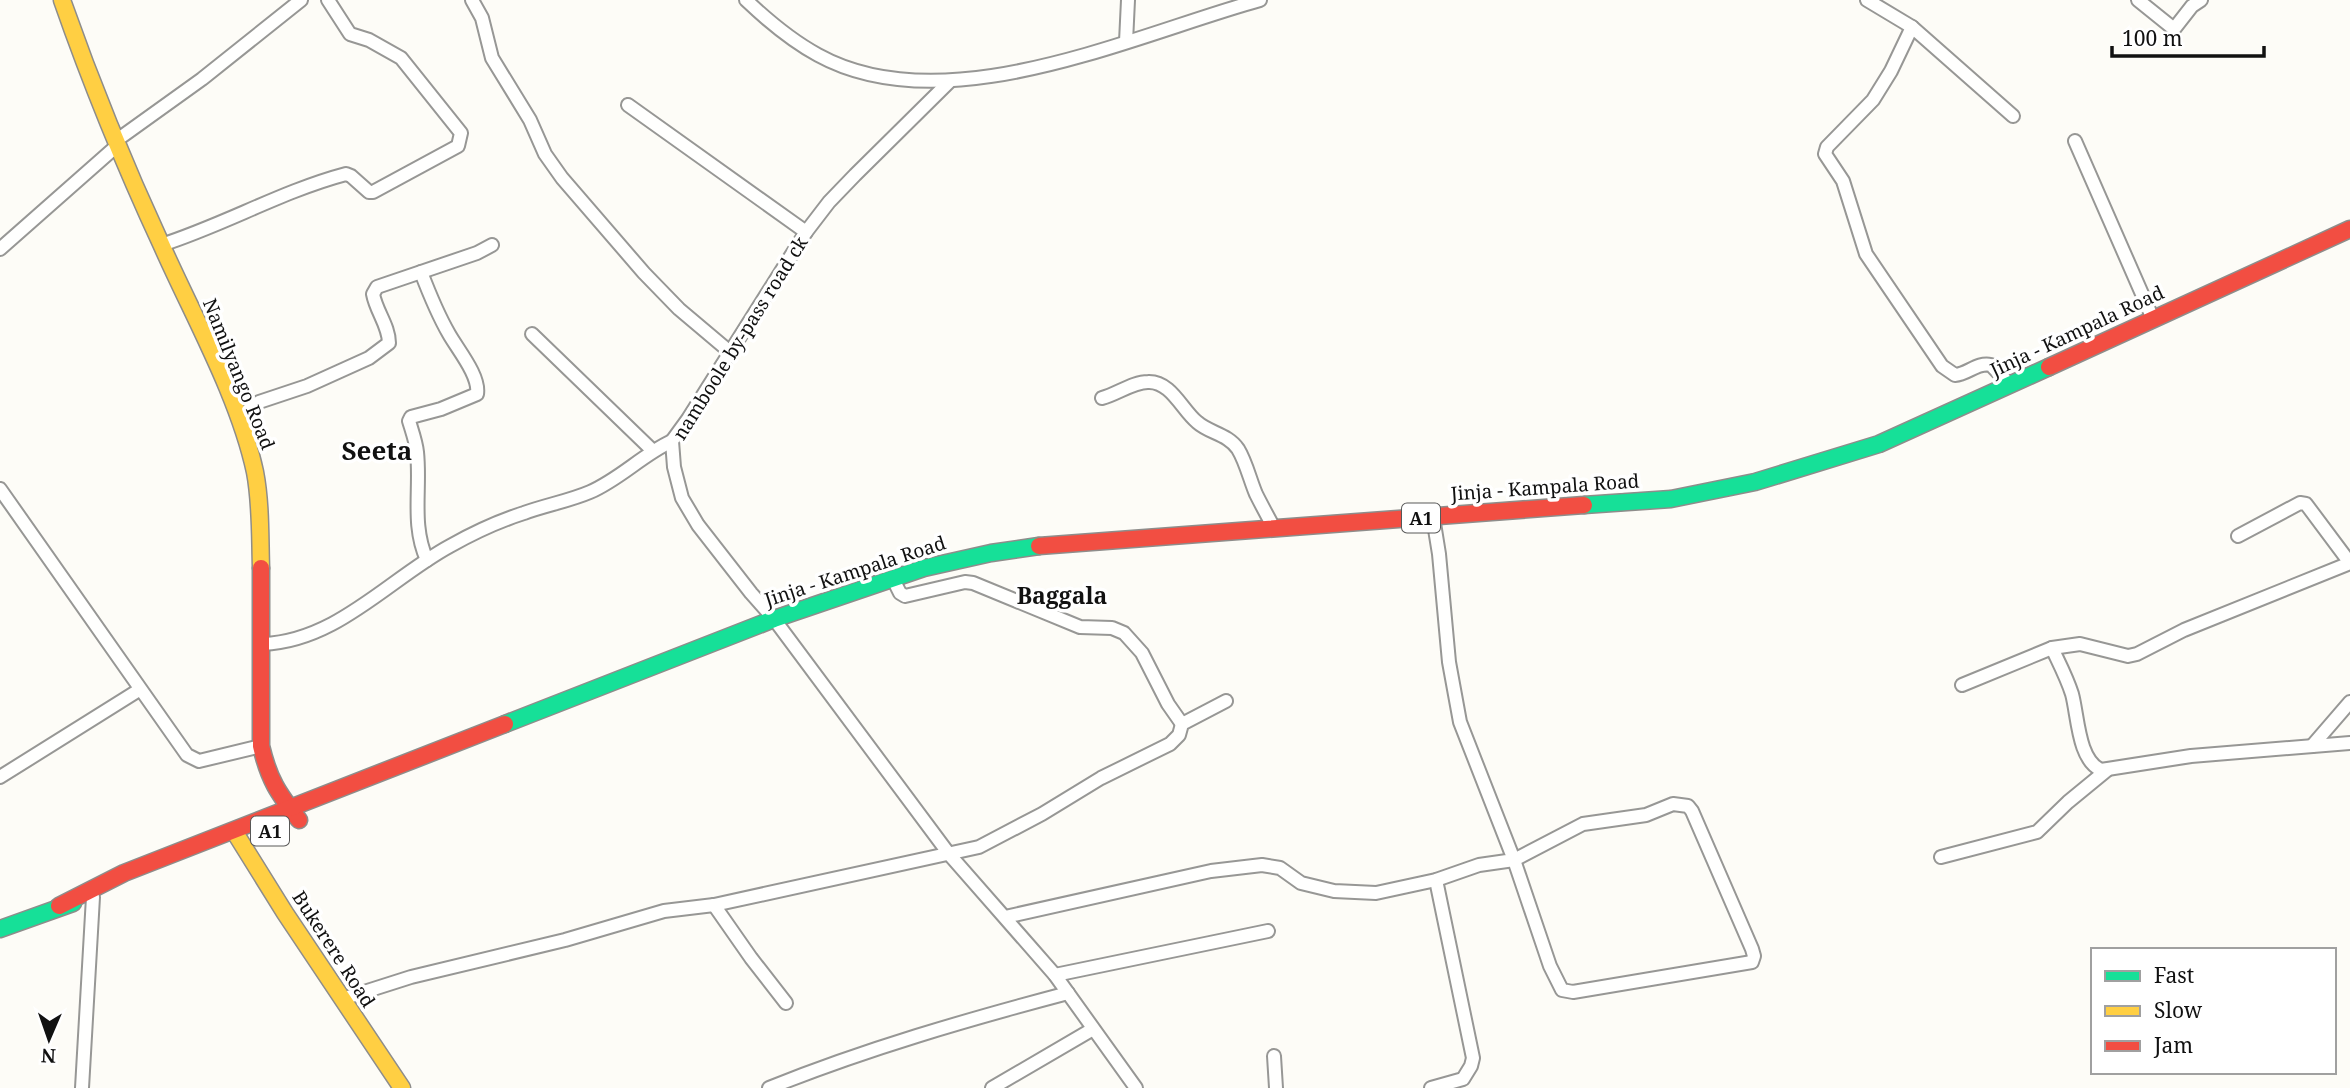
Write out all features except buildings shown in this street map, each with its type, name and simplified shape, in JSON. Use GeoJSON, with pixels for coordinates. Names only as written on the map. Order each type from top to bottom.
{"type":"FeatureCollection","features":[{"type":"Feature","properties":{"kind":"main road","name":"Namilyango Road"},"geometry":{"type":"LineString","coordinates":[[62,0],[83,60],[161,245],[211,351],[238,418],[255,472],[263,644],[261,747],[267,772],[294,815]]}},
{"type":"Feature","properties":{"kind":"main road","name":"Jinja - Kampala Road"},"geometry":{"type":"LineString","coordinates":[[0,929],[59,906],[93,897],[294,815],[472,737],[774,619],[924,568],[958,559],[1057,543],[1671,499],[1755,482],[1880,444],[2350,229]]}},
{"type":"Feature","properties":{"kind":"main road","name":"Jinja - Kampala Road"},"geometry":{"type":"LineString","coordinates":[[59,906],[93,887],[238,837]]}},
{"type":"Feature","properties":{"kind":"main road","name":"Bukerere Road"},"geometry":{"type":"LineString","coordinates":[[238,837],[402,1088]]}},
{"type":"Feature","properties":{"kind":"street"},"geometry":{"type":"LineString","coordinates":[[0,249],[118,142],[301,0]]}},
{"type":"Feature","properties":{"kind":"street"},"geometry":{"type":"LineString","coordinates":[[161,245],[315,183],[346,174],[369,192],[373,192],[458,146],[461,133],[401,58],[369,40],[350,34],[328,0]]}},
{"type":"Feature","properties":{"kind":"street"},"geometry":{"type":"LineString","coordinates":[[472,0],[482,18],[492,58],[530,120],[545,154],[644,273],[679,309],[730,352]]}},
{"type":"Feature","properties":{"kind":"street"},"geometry":{"type":"LineString","coordinates":[[746,0],[758,12],[818,55],[853,69],[890,78],[950,81],[1023,72],[1260,0]]}},
{"type":"Feature","properties":{"kind":"street"},"geometry":{"type":"LineString","coordinates":[[1126,42],[1128,0]]}},
{"type":"Feature","properties":{"kind":"street"},"geometry":{"type":"LineString","coordinates":[[1867,0],[1912,27],[2013,117]]}},
{"type":"Feature","properties":{"kind":"street"},"geometry":{"type":"LineString","coordinates":[[2138,0],[2174,29],[2192,6],[2201,0]]}},
{"type":"Feature","properties":{"kind":"street"},"geometry":{"type":"LineString","coordinates":[[1912,27],[1891,71],[1873,100],[1827,147],[1825,154],[1843,181],[1866,254],[1942,366],[1955,375],[1978,366],[1991,365],[2010,385]]}},
{"type":"Feature","properties":{"kind":"street","name":"namboole by-pass road ck"},"geometry":{"type":"LineString","coordinates":[[950,81],[829,202],[806,232],[688,419],[671,441],[674,467],[682,498],[704,533],[774,619],[949,854],[1055,975],[1136,1088]]}},
{"type":"Feature","properties":{"kind":"street"},"geometry":{"type":"LineString","coordinates":[[628,105],[806,232]]}},
{"type":"Feature","properties":{"kind":"street"},"geometry":{"type":"LineString","coordinates":[[2075,141],[2153,319]]}},
{"type":"Feature","properties":{"kind":"street"},"geometry":{"type":"LineString","coordinates":[[238,418],[259,402],[307,386],[383,350],[390,343],[374,303],[373,294],[377,287],[477,253],[492,245]]}},
{"type":"Feature","properties":{"kind":"street"},"geometry":{"type":"LineString","coordinates":[[421,272],[449,334],[476,381],[478,391],[477,394],[441,409],[411,417],[409,421],[417,453],[418,528],[427,560]]}},
{"type":"Feature","properties":{"kind":"street"},"geometry":{"type":"LineString","coordinates":[[532,334],[652,450]]}},
{"type":"Feature","properties":{"kind":"street"},"geometry":{"type":"LineString","coordinates":[[1102,398],[1149,382],[1158,383],[1170,392],[1195,421],[1232,442],[1239,450],[1256,494],[1274,528]]}},
{"type":"Feature","properties":{"kind":"street"},"geometry":{"type":"LineString","coordinates":[[263,644],[297,640],[322,629],[366,604],[427,560],[470,536],[522,513],[597,488],[652,450],[671,441]]}},
{"type":"Feature","properties":{"kind":"street"},"geometry":{"type":"LineString","coordinates":[[0,489],[139,690],[178,744],[193,759],[212,760],[261,747]]}},
{"type":"Feature","properties":{"kind":"street"},"geometry":{"type":"LineString","coordinates":[[1962,685],[2052,648],[2080,644],[2128,656],[2137,654],[2184,630],[2350,563],[2306,504],[2300,503],[2238,536]]}},
{"type":"Feature","properties":{"kind":"street"},"geometry":{"type":"LineString","coordinates":[[1005,918],[1211,871],[1262,865],[1280,868],[1301,883],[1334,891],[1376,893],[1436,880],[1479,865],[1514,860],[1583,824],[1646,815],[1674,804],[1688,806],[1752,949],[1752,962],[1573,992],[1562,990],[1550,966],[1514,860],[1460,722],[1449,662],[1433,517]]}},
{"type":"Feature","properties":{"kind":"street"},"geometry":{"type":"LineString","coordinates":[[893,579],[900,593],[905,596],[965,582],[973,583],[1080,627],[1112,628],[1124,633],[1142,653],[1168,704],[1182,724]]}},
{"type":"Feature","properties":{"kind":"street"},"geometry":{"type":"LineString","coordinates":[[2052,648],[2071,692],[2080,738],[2088,760],[2095,767],[2107,770],[2191,756],[2350,743]]}},
{"type":"Feature","properties":{"kind":"street"},"geometry":{"type":"LineString","coordinates":[[0,776],[139,690]]}},
{"type":"Feature","properties":{"kind":"street"},"geometry":{"type":"LineString","coordinates":[[342,999],[411,977],[552,944],[664,911],[714,905],[979,847],[1042,814],[1101,778],[1159,751],[1179,735],[1182,724],[1226,701]]}},
{"type":"Feature","properties":{"kind":"street"},"geometry":{"type":"LineString","coordinates":[[2312,746],[2350,702]]}},
{"type":"Feature","properties":{"kind":"street"},"geometry":{"type":"LineString","coordinates":[[1941,857],[2037,832],[2067,802],[2107,770]]}},
{"type":"Feature","properties":{"kind":"street"},"geometry":{"type":"LineString","coordinates":[[1431,1088],[1454,1084],[1463,1079],[1473,1059],[1436,880]]}},
{"type":"Feature","properties":{"kind":"street"},"geometry":{"type":"LineString","coordinates":[[82,1088],[93,897]]}},
{"type":"Feature","properties":{"kind":"street"},"geometry":{"type":"LineString","coordinates":[[714,905],[786,1003]]}},
{"type":"Feature","properties":{"kind":"street"},"geometry":{"type":"LineString","coordinates":[[1055,975],[1268,931]]}},
{"type":"Feature","properties":{"kind":"street"},"geometry":{"type":"LineString","coordinates":[[774,1087],[901,1040],[1068,993]]}},
{"type":"Feature","properties":{"kind":"street"},"geometry":{"type":"LineString","coordinates":[[992,1088],[1093,1029]]}},
{"type":"Feature","properties":{"kind":"street"},"geometry":{"type":"LineString","coordinates":[[1274,1056],[1276,1088]]}},
{"type":"Feature","properties":{"kind":"traffic: fast"},"geometry":{"type":"LineString","coordinates":[[1584,505],[1671,499],[1755,482],[1879,444],[2049,367]]}},
{"type":"Feature","properties":{"kind":"traffic: fast"},"geometry":{"type":"LineString","coordinates":[[505,724],[774,619],[924,568],[991,553],[1039,546]]}},
{"type":"Feature","properties":{"kind":"traffic: fast"},"geometry":{"type":"LineString","coordinates":[[0,929],[73,903]]}},
{"type":"Feature","properties":{"kind":"traffic: slow"},"geometry":{"type":"LineString","coordinates":[[62,0],[122,155],[238,415],[257,484],[261,568]]}},
{"type":"Feature","properties":{"kind":"traffic: slow"},"geometry":{"type":"LineString","coordinates":[[234,831],[285,913],[402,1088]]}},
{"type":"Feature","properties":{"kind":"traffic: jam"},"geometry":{"type":"LineString","coordinates":[[2049,367],[2350,229]]}},
{"type":"Feature","properties":{"kind":"traffic: jam"},"geometry":{"type":"LineString","coordinates":[[1039,546],[1584,505]]}},
{"type":"Feature","properties":{"kind":"traffic: jam"},"geometry":{"type":"LineString","coordinates":[[261,568],[261,746],[275,786],[299,820]]}},
{"type":"Feature","properties":{"kind":"traffic: jam"},"geometry":{"type":"LineString","coordinates":[[59,906],[124,873],[505,724]]}},
{"type":"Feature","properties":{"kind":"district","name":"Seeta"},"geometry":{"type":"Point","coordinates":[377,450]}},
{"type":"Feature","properties":{"kind":"district","name":"Baggala"},"geometry":{"type":"Point","coordinates":[1062,595]}}]}
